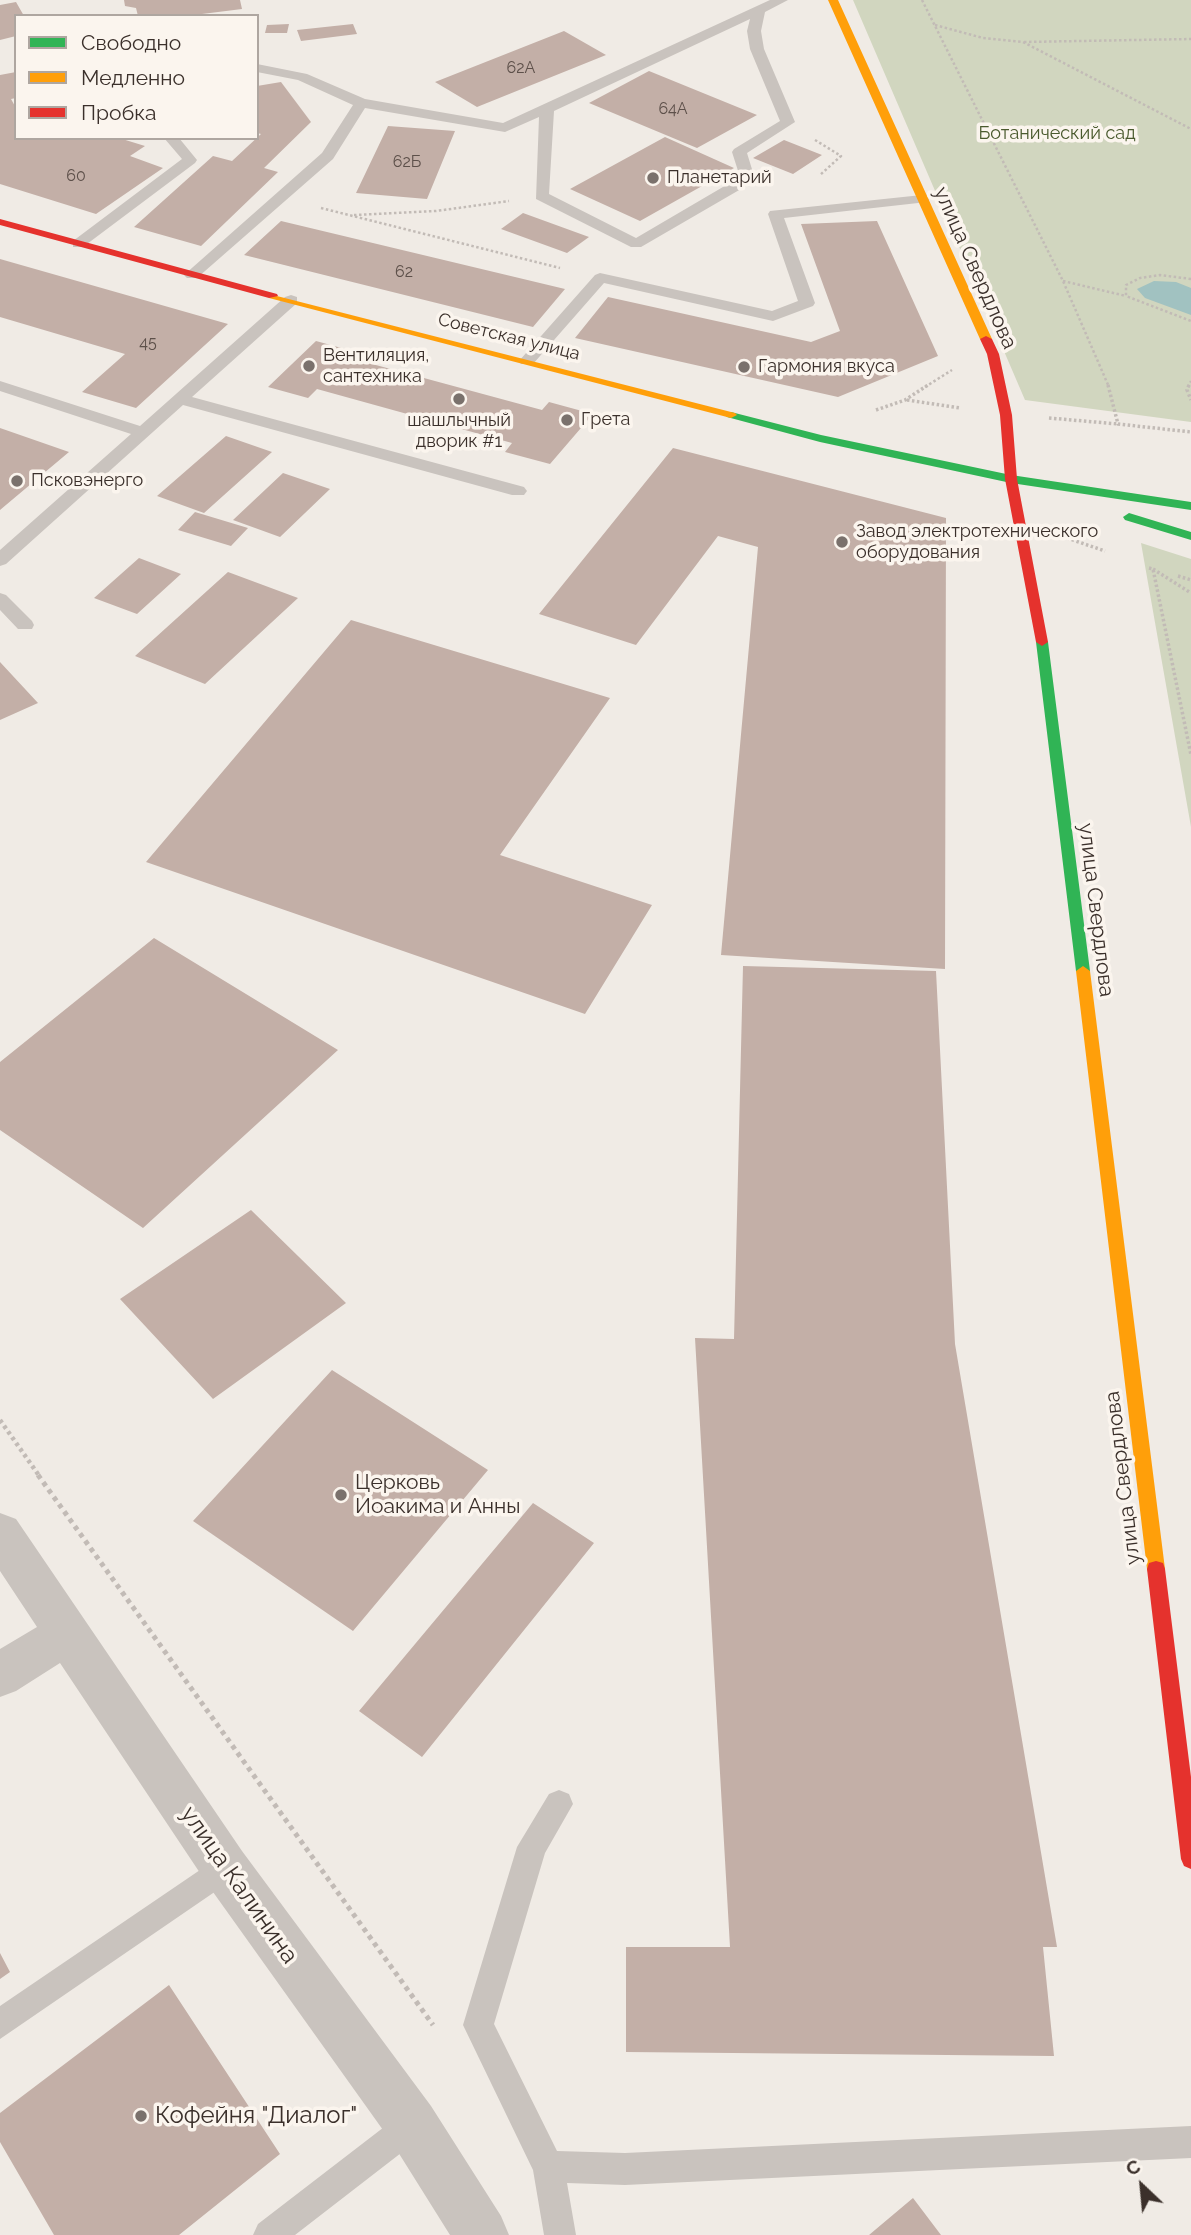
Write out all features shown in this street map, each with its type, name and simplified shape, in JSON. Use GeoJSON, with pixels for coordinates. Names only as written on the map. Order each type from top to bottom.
{"type":"FeatureCollection","features":[{"type":"Feature","properties":{"kind":"street","name":"улица Свердлова"},"geometry":{"type":"LineString","coordinates":[[833,0],[993,354],[1006,415],[1011,479],[1022,525],[1049,695],[1191,1858]]}},
{"type":"Feature","properties":{"kind":"street","name":"Советская улица"},"geometry":{"type":"LineString","coordinates":[[0,222],[192,275],[820,438],[1011,479],[1191,506]]}},
{"type":"Feature","properties":{"kind":"street","name":"Советская улица"},"geometry":{"type":"LineString","coordinates":[[1011,479],[1191,536]]}},
{"type":"Feature","properties":{"kind":"street","name":"улица Калинина"},"geometry":{"type":"LineString","coordinates":[[0,1533],[225,1868],[412,2125],[482,2235]]}},
{"type":"Feature","properties":{"kind":"street"},"geometry":{"type":"LineString","coordinates":[[0,1675],[67,1633]]}},
{"type":"Feature","properties":{"kind":"lane"},"geometry":{"type":"LineString","coordinates":[[259,68],[302,77],[361,103],[505,128],[781,0]]}},
{"type":"Feature","properties":{"kind":"lane"},"geometry":{"type":"LineString","coordinates":[[547,109],[541,196],[636,244],[747,179],[738,152],[788,122],[757,49],[754,31],[759,10]]}},
{"type":"Feature","properties":{"kind":"lane"},"geometry":{"type":"LineString","coordinates":[[192,275],[328,156],[361,103]]}},
{"type":"Feature","properties":{"kind":"lane"},"geometry":{"type":"LineString","coordinates":[[78,243],[190,160],[173,140]]}},
{"type":"Feature","properties":{"kind":"lane"},"geometry":{"type":"LineString","coordinates":[[527,361],[600,278],[773,316],[807,303],[775,214],[922,199]]}},
{"type":"Feature","properties":{"kind":"lane"},"geometry":{"type":"LineString","coordinates":[[0,560],[291,300]]}},
{"type":"Feature","properties":{"kind":"lane"},"geometry":{"type":"LineString","coordinates":[[0,386],[143,432]]}},
{"type":"Feature","properties":{"kind":"lane"},"geometry":{"type":"LineString","coordinates":[[180,399],[518,491]]}},
{"type":"Feature","properties":{"kind":"lane"},"geometry":{"type":"LineString","coordinates":[[0,598],[25,625]]}},
{"type":"Feature","properties":{"kind":"lane"},"geometry":{"type":"LineString","coordinates":[[559,1804],[532,1847],[478,2025],[548,2167],[560,2235]]}},
{"type":"Feature","properties":{"kind":"lane"},"geometry":{"type":"LineString","coordinates":[[0,2024],[225,1868]]}},
{"type":"Feature","properties":{"kind":"lane"},"geometry":{"type":"LineString","coordinates":[[269,2235],[412,2125]]}},
{"type":"Feature","properties":{"kind":"lane"},"geometry":{"type":"LineString","coordinates":[[548,2167],[625,2169],[1191,2142]]}},
{"type":"Feature","properties":{"kind":"path"},"geometry":{"type":"LineString","coordinates":[[922,0],[1063,281],[1110,388],[1118,424],[1191,432]]}},
{"type":"Feature","properties":{"kind":"path"},"geometry":{"type":"LineString","coordinates":[[934,24],[983,38],[1023,42],[1191,39]]}},
{"type":"Feature","properties":{"kind":"path"},"geometry":{"type":"LineString","coordinates":[[1023,42],[1191,129]]}},
{"type":"Feature","properties":{"kind":"path"},"geometry":{"type":"LineString","coordinates":[[747,179],[808,187],[841,156],[788,122]]}},
{"type":"Feature","properties":{"kind":"path"},"geometry":{"type":"LineString","coordinates":[[349,215],[436,211],[541,196]]}},
{"type":"Feature","properties":{"kind":"path"},"geometry":{"type":"LineString","coordinates":[[279,198],[600,278]]}},
{"type":"Feature","properties":{"kind":"path"},"geometry":{"type":"LineString","coordinates":[[1126,296],[1126,285],[1140,278],[1160,275],[1190,280]]}},
{"type":"Feature","properties":{"kind":"path"},"geometry":{"type":"LineString","coordinates":[[1063,281],[1126,296],[1191,321]]}},
{"type":"Feature","properties":{"kind":"path"},"geometry":{"type":"LineString","coordinates":[[870,412],[905,400],[958,363]]}},
{"type":"Feature","properties":{"kind":"path"},"geometry":{"type":"LineString","coordinates":[[1191,381],[1188,390],[1191,400]]}},
{"type":"Feature","properties":{"kind":"path"},"geometry":{"type":"LineString","coordinates":[[1022,525],[1116,556]]}},
{"type":"Feature","properties":{"kind":"path"},"geometry":{"type":"LineString","coordinates":[[1141,565],[1153,569],[1191,593]]}},
{"type":"Feature","properties":{"kind":"path"},"geometry":{"type":"LineString","coordinates":[[1153,569],[1191,755]]}},
{"type":"Feature","properties":{"kind":"path"},"geometry":{"type":"LineString","coordinates":[[0,1420],[123,1597],[439,2032]]}},
{"type":"Feature","properties":{"kind":"green space","name":"Ботанический сад"},"geometry":{"type":"Polygon","coordinates":[[[853,0],[1191,0],[1191,422],[1025,400],[853,0]]]}},
{"type":"Feature","properties":{"kind":"green space"},"geometry":{"type":"Polygon","coordinates":[[[1141,543],[1191,559],[1191,827],[1141,543]]]}},
{"type":"Feature","properties":{"kind":"water"},"geometry":{"type":"Polygon","coordinates":[[[1154,281],[1176,282],[1191,288],[1191,315],[1145,298],[1137,289],[1154,281]]]}},
{"type":"Feature","properties":{"kind":"building"},"geometry":{"type":"Polygon","coordinates":[[[124,0],[240,0],[242,9],[202,14],[138,14],[136,8],[125,6],[124,0]]]}},
{"type":"Feature","properties":{"kind":"building"},"geometry":{"type":"Polygon","coordinates":[[[16,2],[23,14],[14,14],[14,36],[0,40],[0,5],[16,2]]]}},
{"type":"Feature","properties":{"kind":"building"},"geometry":{"type":"Polygon","coordinates":[[[289,24],[287,33],[265,33],[267,25],[289,24]]]}},
{"type":"Feature","properties":{"kind":"building"},"geometry":{"type":"Polygon","coordinates":[[[353,24],[357,34],[301,41],[297,30],[353,24]]]}},
{"type":"Feature","properties":{"kind":"building"},"geometry":{"type":"Polygon","coordinates":[[[564,31],[606,55],[477,107],[435,82],[564,31]]]}},
{"type":"Feature","properties":{"kind":"building"},"geometry":{"type":"Polygon","coordinates":[[[649,71],[757,115],[697,148],[589,103],[649,71]]]}},
{"type":"Feature","properties":{"kind":"building"},"geometry":{"type":"Polygon","coordinates":[[[14,72],[14,98],[11,99],[14,104],[14,140],[126,140],[145,146],[130,156],[163,168],[96,214],[0,184],[0,75],[14,72]]]}},
{"type":"Feature","properties":{"kind":"building"},"geometry":{"type":"Polygon","coordinates":[[[281,82],[311,122],[264,168],[278,172],[201,246],[134,227],[213,156],[232,161],[255,140],[259,140],[259,86],[281,82]]]}},
{"type":"Feature","properties":{"kind":"building"},"geometry":{"type":"Polygon","coordinates":[[[388,126],[455,131],[427,199],[356,193],[388,126]]]}},
{"type":"Feature","properties":{"kind":"building","name":"Планетарий"},"geometry":{"type":"Polygon","coordinates":[[[665,137],[734,168],[640,221],[570,189],[665,137]]]}},
{"type":"Feature","properties":{"kind":"building","name":"Планетарий"},"geometry":{"type":"Polygon","coordinates":[[[784,140],[822,155],[793,174],[753,158],[784,140]]]}},
{"type":"Feature","properties":{"kind":"building"},"geometry":{"type":"Polygon","coordinates":[[[523,213],[589,237],[567,253],[501,229],[523,213]]]}},
{"type":"Feature","properties":{"kind":"building"},"geometry":{"type":"Polygon","coordinates":[[[281,221],[565,289],[533,327],[244,255],[281,221]]]}},
{"type":"Feature","properties":{"kind":"building"},"geometry":{"type":"Polygon","coordinates":[[[877,221],[938,356],[838,397],[575,338],[608,297],[811,342],[840,331],[801,224],[877,221]]]}},
{"type":"Feature","properties":{"kind":"building"},"geometry":{"type":"Polygon","coordinates":[[[0,259],[228,324],[136,408],[82,392],[125,354],[0,317],[0,259]]]}},
{"type":"Feature","properties":{"kind":"building"},"geometry":{"type":"Polygon","coordinates":[[[316,341],[356,352],[350,358],[542,410],[549,402],[593,414],[550,464],[505,452],[512,443],[317,389],[308,398],[268,387],[316,341]]]}},
{"type":"Feature","properties":{"kind":"building","name":"Псковэнерго"},"geometry":{"type":"Polygon","coordinates":[[[0,428],[69,452],[0,510],[0,428]]]}},
{"type":"Feature","properties":{"kind":"building"},"geometry":{"type":"Polygon","coordinates":[[[226,436],[272,452],[204,513],[157,496],[226,436]]]}},
{"type":"Feature","properties":{"kind":"building"},"geometry":{"type":"Polygon","coordinates":[[[673,448],[946,518],[945,969],[721,955],[758,547],[718,536],[636,645],[539,614],[673,448]]]}},
{"type":"Feature","properties":{"kind":"building"},"geometry":{"type":"Polygon","coordinates":[[[283,473],[330,489],[280,537],[233,520],[283,473]]]}},
{"type":"Feature","properties":{"kind":"building"},"geometry":{"type":"Polygon","coordinates":[[[195,512],[248,528],[231,546],[178,530],[195,512]]]}},
{"type":"Feature","properties":{"kind":"building"},"geometry":{"type":"Polygon","coordinates":[[[139,558],[181,574],[137,614],[94,598],[139,558]]]}},
{"type":"Feature","properties":{"kind":"building"},"geometry":{"type":"Polygon","coordinates":[[[228,572],[298,598],[205,684],[135,656],[228,572]]]}},
{"type":"Feature","properties":{"kind":"building"},"geometry":{"type":"Polygon","coordinates":[[[351,620],[610,698],[500,855],[652,905],[585,1014],[146,862],[351,620]]]}},
{"type":"Feature","properties":{"kind":"building"},"geometry":{"type":"Polygon","coordinates":[[[0,662],[38,703],[0,720],[0,662]]]}},
{"type":"Feature","properties":{"kind":"building"},"geometry":{"type":"Polygon","coordinates":[[[154,938],[338,1050],[143,1228],[0,1130],[0,1062],[154,938]]]}},
{"type":"Feature","properties":{"kind":"building"},"geometry":{"type":"Polygon","coordinates":[[[743,966],[936,971],[955,1344],[1057,1947],[1043,1947],[1054,2056],[626,2052],[626,1947],[730,1947],[695,1338],[734,1339],[743,966]]]}},
{"type":"Feature","properties":{"kind":"building"},"geometry":{"type":"Polygon","coordinates":[[[251,1210],[346,1303],[213,1399],[120,1299],[251,1210]]]}},
{"type":"Feature","properties":{"kind":"building","name":"Церковь Иоакима и Анны"},"geometry":{"type":"Polygon","coordinates":[[[332,1370],[488,1470],[353,1631],[193,1521],[332,1370]]]}},
{"type":"Feature","properties":{"kind":"building"},"geometry":{"type":"Polygon","coordinates":[[[533,1503],[594,1543],[422,1757],[359,1711],[533,1503]]]}},
{"type":"Feature","properties":{"kind":"building"},"geometry":{"type":"Polygon","coordinates":[[[0,1953],[10,1972],[0,1979],[0,1953]]]}},
{"type":"Feature","properties":{"kind":"building"},"geometry":{"type":"Polygon","coordinates":[[[169,1985],[280,2154],[179,2235],[54,2235],[0,2142],[0,2113],[169,1985]]]}},
{"type":"Feature","properties":{"kind":"building"},"geometry":{"type":"Polygon","coordinates":[[[913,2198],[941,2235],[869,2235],[913,2198]]]}},
{"type":"Feature","properties":{"kind":"traffic: fast"},"geometry":{"type":"LineString","coordinates":[[731,415],[820,438],[1011,479],[1191,506]]}},
{"type":"Feature","properties":{"kind":"traffic: fast"},"geometry":{"type":"LineString","coordinates":[[1129,517],[1191,536]]}},
{"type":"Feature","properties":{"kind":"traffic: fast"},"geometry":{"type":"LineString","coordinates":[[1042,642],[1083,971]]}},
{"type":"Feature","properties":{"kind":"traffic: slow"},"geometry":{"type":"LineString","coordinates":[[833,0],[986,339]]}},
{"type":"Feature","properties":{"kind":"traffic: slow"},"geometry":{"type":"LineString","coordinates":[[273,296],[731,415]]}},
{"type":"Feature","properties":{"kind":"traffic: slow"},"geometry":{"type":"LineString","coordinates":[[1083,971],[1156,1569]]}},
{"type":"Feature","properties":{"kind":"traffic: jam"},"geometry":{"type":"LineString","coordinates":[[0,222],[273,296]]}},
{"type":"Feature","properties":{"kind":"traffic: jam"},"geometry":{"type":"LineString","coordinates":[[986,339],[993,354],[1006,415],[1011,479],[1042,642]]}},
{"type":"Feature","properties":{"kind":"traffic: jam"},"geometry":{"type":"LineString","coordinates":[[1156,1569],[1191,1859]]}},
{"type":"Feature","properties":{"kind":"place","name":"Планетарий"},"geometry":{"type":"Point","coordinates":[653,178]}},
{"type":"Feature","properties":{"kind":"place","name":"Вентиляция, сантехника"},"geometry":{"type":"Point","coordinates":[309,366]}},
{"type":"Feature","properties":{"kind":"place","name":"Гармония вкуса"},"geometry":{"type":"Point","coordinates":[744,367]}},
{"type":"Feature","properties":{"kind":"place","name":"шашлычный дворик #1"},"geometry":{"type":"Point","coordinates":[459,399]}},
{"type":"Feature","properties":{"kind":"place","name":"Грета"},"geometry":{"type":"Point","coordinates":[567,420]}},
{"type":"Feature","properties":{"kind":"place","name":"Псковэнерго"},"geometry":{"type":"Point","coordinates":[17,481]}},
{"type":"Feature","properties":{"kind":"place","name":"Завод электротехнического оборудования"},"geometry":{"type":"Point","coordinates":[842,542]}},
{"type":"Feature","properties":{"kind":"place","name":"Церковь Иоакима и Анны"},"geometry":{"type":"Point","coordinates":[341,1495]}},
{"type":"Feature","properties":{"kind":"place","name":"Кофейня \"Диалог\""},"geometry":{"type":"Point","coordinates":[141,2116]}}]}
